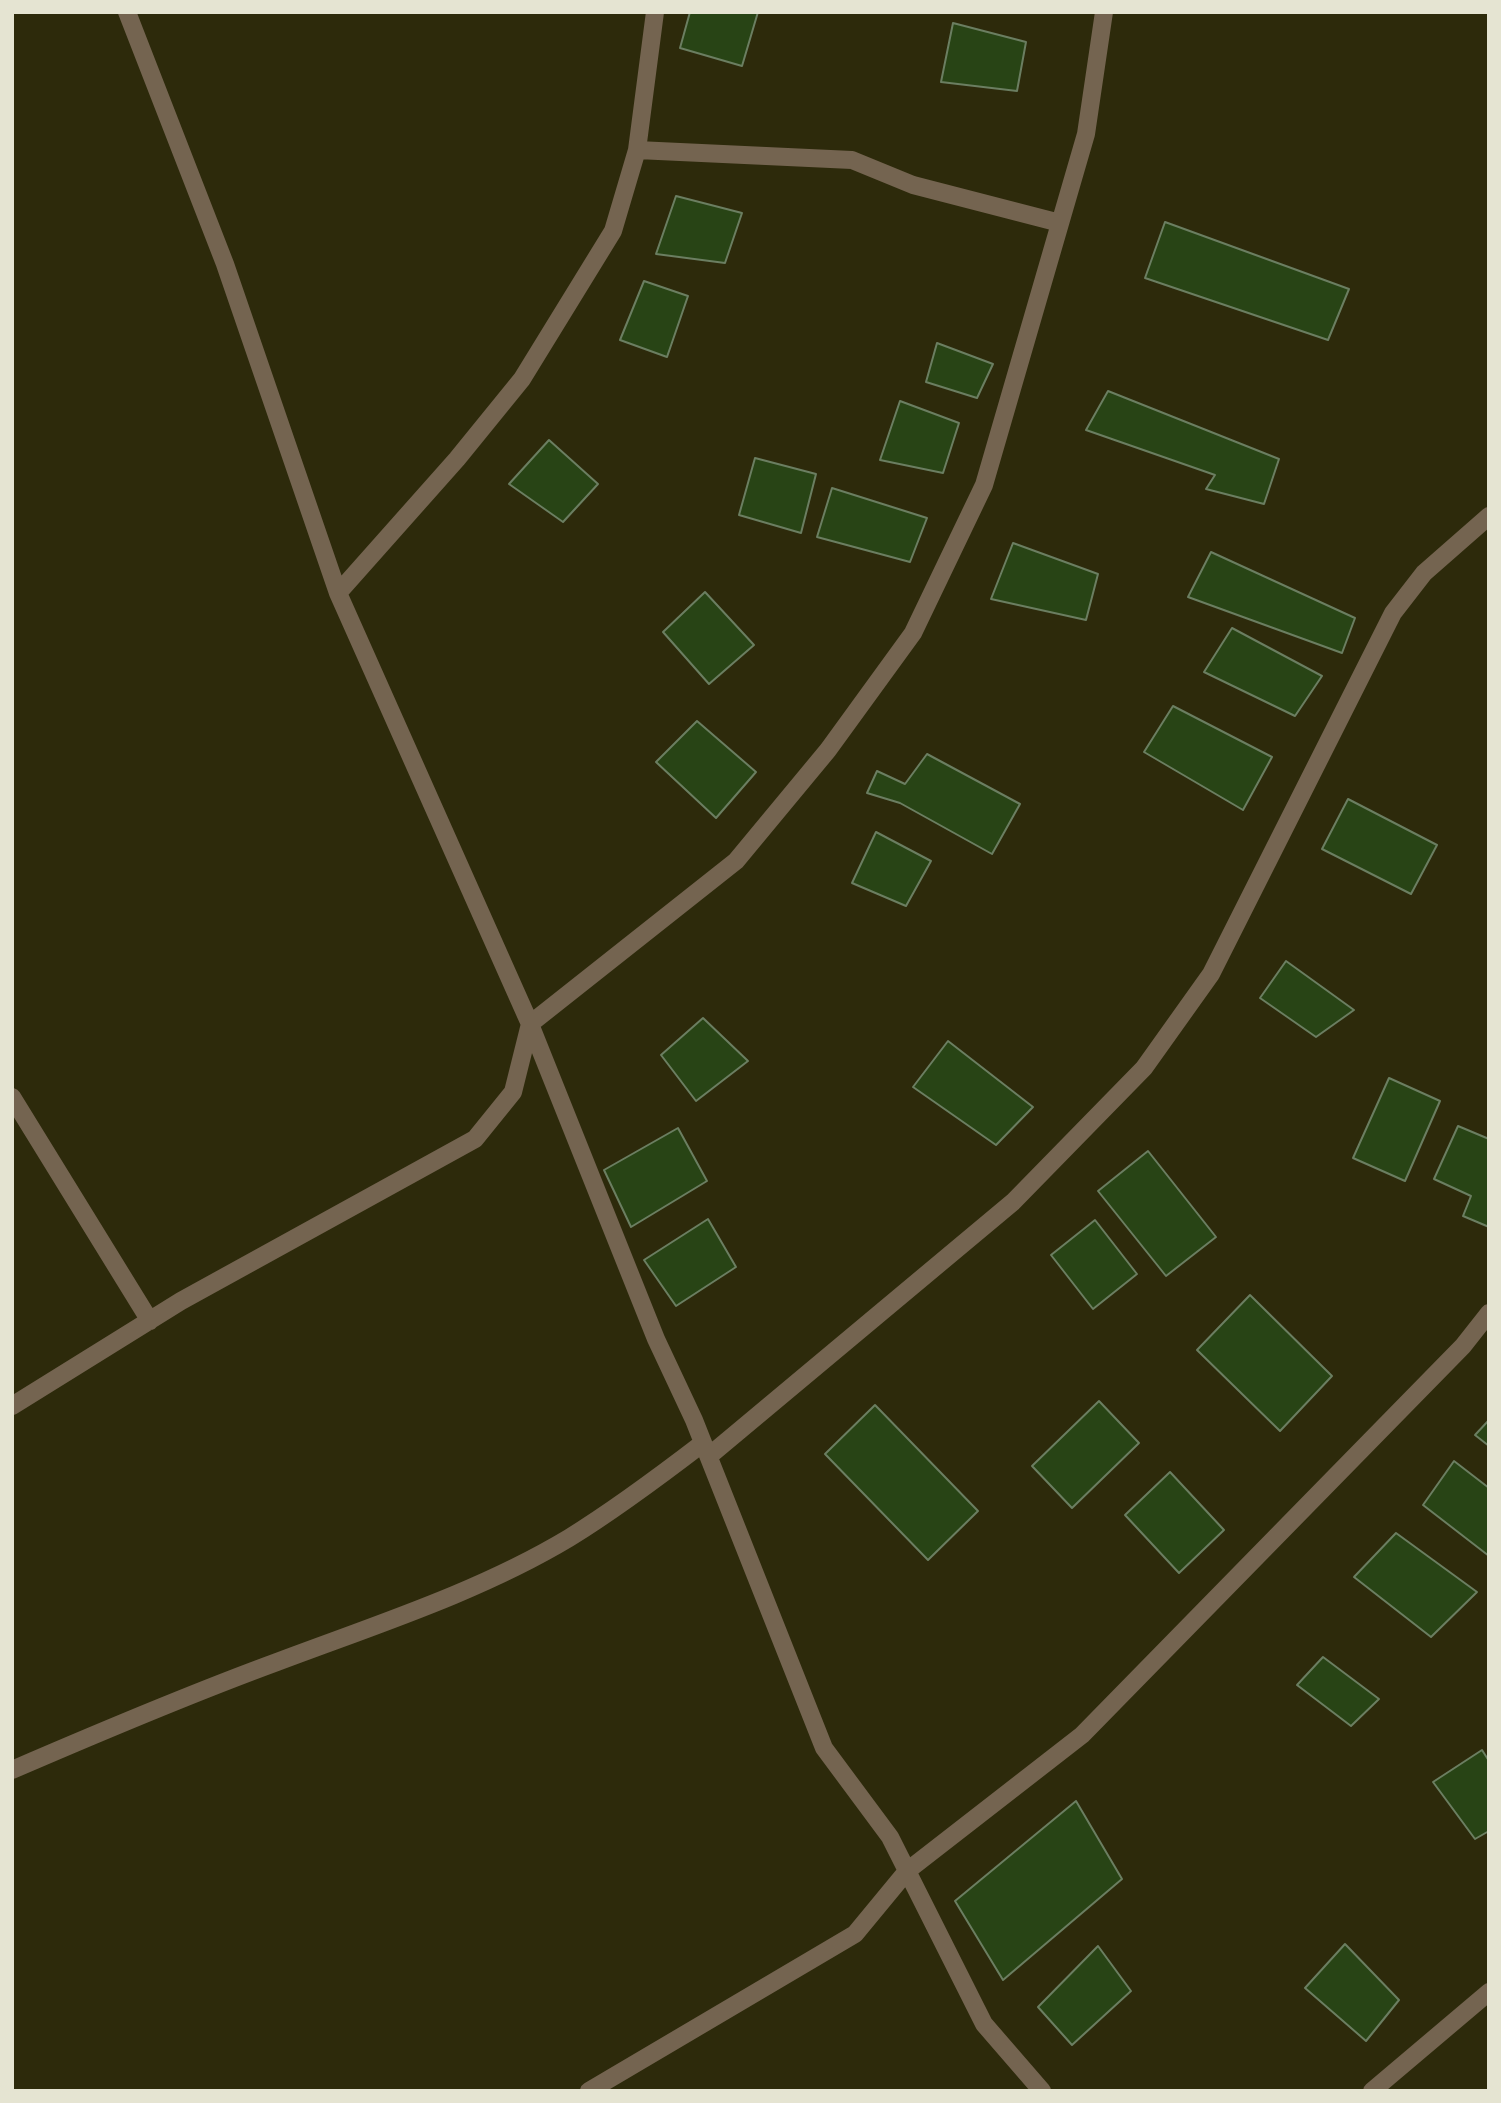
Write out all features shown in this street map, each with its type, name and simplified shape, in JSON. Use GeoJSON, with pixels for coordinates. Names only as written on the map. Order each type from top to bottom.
{"type":"FeatureCollection","features":[{"type":"Feature","properties":{"kind":"street"},"geometry":{"type":"LineString","coordinates":[[127,12],[225,264],[338,593],[530,1024],[656,1339],[706,1450],[824,1748],[890,1837],[984,2024],[1042,2091]]}},
{"type":"Feature","properties":{"kind":"street"},"geometry":{"type":"LineString","coordinates":[[338,593],[457,459],[522,379],[613,231],[637,150],[655,12]]}},
{"type":"Feature","properties":{"kind":"street"},"geometry":{"type":"LineString","coordinates":[[12,1406],[150,1321],[475,1139],[513,1092],[530,1024],[736,861],[828,750],[913,633],[984,485],[1086,134],[1104,12]]}},
{"type":"Feature","properties":{"kind":"street"},"geometry":{"type":"LineString","coordinates":[[637,150],[852,160],[926,189],[1060,223]]}},
{"type":"Feature","properties":{"kind":"street"},"geometry":{"type":"LineString","coordinates":[[12,1770],[173,1701],[389,1620],[496,1576],[568,1539],[706,1450],[1013,1202],[1144,1068],[1211,974],[1393,613],[1424,573],[1489,516]]}},
{"type":"Feature","properties":{"kind":"street"},"geometry":{"type":"LineString","coordinates":[[12,1097],[150,1321]]}},
{"type":"Feature","properties":{"kind":"street"},"geometry":{"type":"LineString","coordinates":[[589,2091],[855,1934],[907,1871],[1082,1735],[1463,1346],[1489,1313]]}},
{"type":"Feature","properties":{"kind":"street"},"geometry":{"type":"LineString","coordinates":[[1372,2091],[1489,1992]]}},
{"type":"Feature","properties":{"kind":"building"},"geometry":{"type":"Polygon","coordinates":[[[690,12],[758,12],[742,66],[680,48],[690,12]]]}},
{"type":"Feature","properties":{"kind":"building"},"geometry":{"type":"Polygon","coordinates":[[[953,23],[1026,42],[1017,91],[941,82],[953,23]]]}},
{"type":"Feature","properties":{"kind":"building"},"geometry":{"type":"Polygon","coordinates":[[[676,196],[742,213],[725,263],[656,254],[676,196]]]}},
{"type":"Feature","properties":{"kind":"building"},"geometry":{"type":"Polygon","coordinates":[[[1165,222],[1349,289],[1328,340],[1145,278],[1165,222]]]}},
{"type":"Feature","properties":{"kind":"building"},"geometry":{"type":"Polygon","coordinates":[[[644,281],[688,296],[667,357],[620,340],[644,281]]]}},
{"type":"Feature","properties":{"kind":"building"},"geometry":{"type":"Polygon","coordinates":[[[937,343],[993,364],[977,398],[926,382],[937,343]]]}},
{"type":"Feature","properties":{"kind":"building"},"geometry":{"type":"Polygon","coordinates":[[[1108,391],[1279,459],[1264,504],[1206,489],[1215,475],[1086,430],[1108,391]]]}},
{"type":"Feature","properties":{"kind":"building"},"geometry":{"type":"Polygon","coordinates":[[[900,401],[959,423],[943,473],[880,460],[900,401]]]}},
{"type":"Feature","properties":{"kind":"building"},"geometry":{"type":"Polygon","coordinates":[[[549,440],[598,484],[563,522],[509,484],[549,440]]]}},
{"type":"Feature","properties":{"kind":"building"},"geometry":{"type":"Polygon","coordinates":[[[755,458],[816,474],[801,533],[739,515],[755,458]]]}},
{"type":"Feature","properties":{"kind":"building"},"geometry":{"type":"Polygon","coordinates":[[[832,488],[927,518],[910,562],[817,537],[832,488]]]}},
{"type":"Feature","properties":{"kind":"building"},"geometry":{"type":"Polygon","coordinates":[[[1013,543],[1098,574],[1086,620],[991,599],[1013,543]]]}},
{"type":"Feature","properties":{"kind":"building"},"geometry":{"type":"Polygon","coordinates":[[[1211,552],[1355,618],[1342,653],[1188,597],[1211,552]]]}},
{"type":"Feature","properties":{"kind":"building"},"geometry":{"type":"Polygon","coordinates":[[[705,592],[754,645],[709,684],[663,632],[705,592]]]}},
{"type":"Feature","properties":{"kind":"building"},"geometry":{"type":"Polygon","coordinates":[[[1232,628],[1322,676],[1295,716],[1204,672],[1232,628]]]}},
{"type":"Feature","properties":{"kind":"building"},"geometry":{"type":"Polygon","coordinates":[[[1173,706],[1272,757],[1243,810],[1144,752],[1173,706]]]}},
{"type":"Feature","properties":{"kind":"building"},"geometry":{"type":"Polygon","coordinates":[[[697,721],[756,772],[716,818],[656,762],[697,721]]]}},
{"type":"Feature","properties":{"kind":"building"},"geometry":{"type":"Polygon","coordinates":[[[927,754],[1020,804],[992,854],[900,803],[867,793],[877,771],[905,784],[927,754]]]}},
{"type":"Feature","properties":{"kind":"building"},"geometry":{"type":"Polygon","coordinates":[[[1348,799],[1437,845],[1411,894],[1322,849],[1348,799]]]}},
{"type":"Feature","properties":{"kind":"building"},"geometry":{"type":"Polygon","coordinates":[[[876,832],[931,861],[906,906],[852,883],[876,832]]]}},
{"type":"Feature","properties":{"kind":"building"},"geometry":{"type":"Polygon","coordinates":[[[1286,961],[1354,1010],[1316,1037],[1260,998],[1286,961]]]}},
{"type":"Feature","properties":{"kind":"building"},"geometry":{"type":"Polygon","coordinates":[[[703,1018],[748,1061],[696,1101],[661,1055],[703,1018]]]}},
{"type":"Feature","properties":{"kind":"building"},"geometry":{"type":"Polygon","coordinates":[[[948,1041],[1033,1107],[996,1145],[913,1087],[948,1041]]]}},
{"type":"Feature","properties":{"kind":"building"},"geometry":{"type":"Polygon","coordinates":[[[1389,1078],[1440,1101],[1405,1181],[1353,1158],[1389,1078]]]}},
{"type":"Feature","properties":{"kind":"building"},"geometry":{"type":"Polygon","coordinates":[[[1458,1126],[1489,1139],[1489,1227],[1463,1216],[1471,1196],[1434,1179],[1458,1126]]]}},
{"type":"Feature","properties":{"kind":"building"},"geometry":{"type":"Polygon","coordinates":[[[678,1128],[707,1181],[631,1227],[604,1170],[678,1128]]]}},
{"type":"Feature","properties":{"kind":"building"},"geometry":{"type":"Polygon","coordinates":[[[1148,1151],[1216,1237],[1166,1276],[1098,1191],[1148,1151]]]}},
{"type":"Feature","properties":{"kind":"building"},"geometry":{"type":"Polygon","coordinates":[[[708,1219],[736,1267],[676,1306],[644,1260],[708,1219]]]}},
{"type":"Feature","properties":{"kind":"building"},"geometry":{"type":"Polygon","coordinates":[[[1095,1220],[1137,1274],[1093,1309],[1051,1255],[1095,1220]]]}},
{"type":"Feature","properties":{"kind":"building"},"geometry":{"type":"Polygon","coordinates":[[[1250,1295],[1332,1376],[1280,1431],[1197,1350],[1250,1295]]]}},
{"type":"Feature","properties":{"kind":"building"},"geometry":{"type":"Polygon","coordinates":[[[1099,1401],[1139,1443],[1072,1508],[1032,1466],[1099,1401]]]}},
{"type":"Feature","properties":{"kind":"building"},"geometry":{"type":"Polygon","coordinates":[[[875,1405],[978,1511],[928,1560],[825,1454],[875,1405]]]}},
{"type":"Feature","properties":{"kind":"building"},"geometry":{"type":"Polygon","coordinates":[[[1489,1420],[1489,1446],[1475,1435],[1489,1420]]]}},
{"type":"Feature","properties":{"kind":"building"},"geometry":{"type":"Polygon","coordinates":[[[1454,1461],[1489,1488],[1489,1556],[1423,1505],[1454,1461]]]}},
{"type":"Feature","properties":{"kind":"building"},"geometry":{"type":"Polygon","coordinates":[[[1170,1472],[1224,1530],[1179,1573],[1125,1515],[1170,1472]]]}},
{"type":"Feature","properties":{"kind":"building"},"geometry":{"type":"Polygon","coordinates":[[[1396,1533],[1477,1592],[1431,1637],[1354,1577],[1396,1533]]]}},
{"type":"Feature","properties":{"kind":"building"},"geometry":{"type":"Polygon","coordinates":[[[1323,1657],[1379,1699],[1351,1726],[1297,1685],[1323,1657]]]}},
{"type":"Feature","properties":{"kind":"building"},"geometry":{"type":"Polygon","coordinates":[[[1482,1750],[1489,1761],[1489,1831],[1475,1839],[1433,1782],[1482,1750]]]}},
{"type":"Feature","properties":{"kind":"building"},"geometry":{"type":"Polygon","coordinates":[[[1076,1801],[1122,1879],[1003,1980],[955,1901],[1076,1801]]]}},
{"type":"Feature","properties":{"kind":"building"},"geometry":{"type":"Polygon","coordinates":[[[1345,1944],[1399,2000],[1366,2041],[1305,1988],[1345,1944]]]}},
{"type":"Feature","properties":{"kind":"building"},"geometry":{"type":"Polygon","coordinates":[[[1098,1946],[1131,1991],[1072,2045],[1038,2007],[1098,1946]]]}}]}
